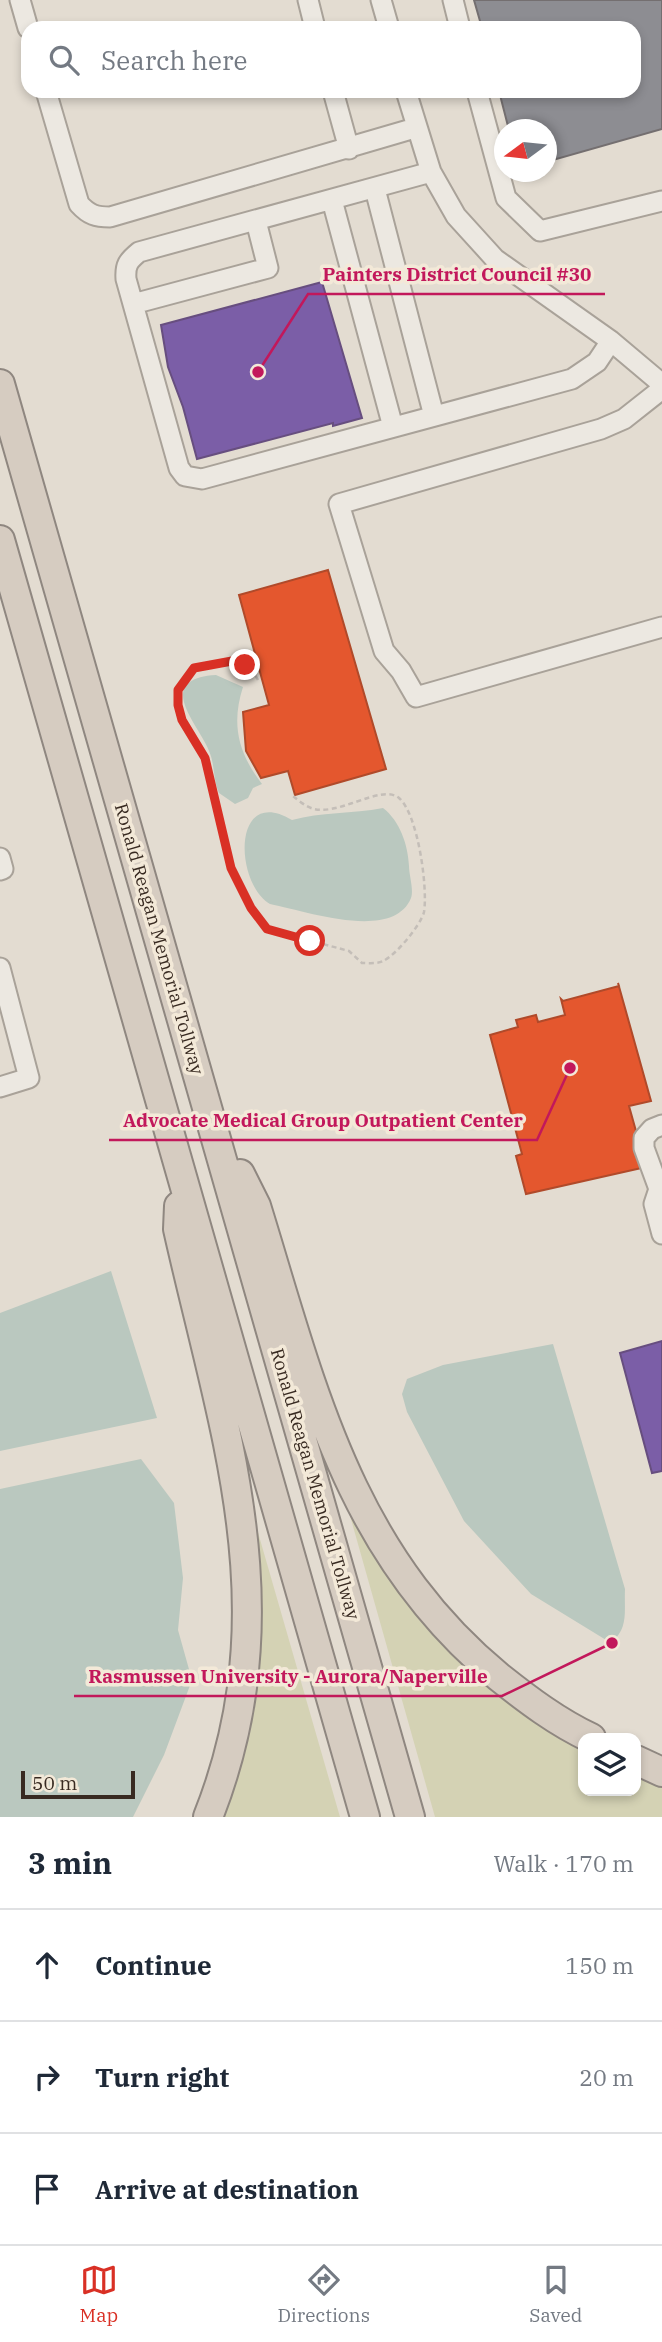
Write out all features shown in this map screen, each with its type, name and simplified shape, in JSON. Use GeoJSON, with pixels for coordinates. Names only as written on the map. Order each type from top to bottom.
{"type":"FeatureCollection","features":[{"type":"Feature","properties":{"kind":"highway","name":"Ronald Reagan Memorial Tollway"},"geometry":{"type":"LineString","coordinates":[[0,384],[410,1817]]}},
{"type":"Feature","properties":{"kind":"highway"},"geometry":{"type":"LineString","coordinates":[[0,540],[365,1817]]}},
{"type":"Feature","properties":{"kind":"highway"},"geometry":{"type":"LineString","coordinates":[[209,1111],[256,1206],[322,1418],[371,1526],[417,1595],[459,1642],[532,1704],[582,1733]]}},
{"type":"Feature","properties":{"kind":"highway"},"geometry":{"type":"LineString","coordinates":[[182,1175],[178,1229],[240,1504],[249,1603],[244,1687],[235,1735],[208,1817]]}},
{"type":"Feature","properties":{"kind":"highway"},"geometry":{"type":"LineString","coordinates":[[641,1762],[662,1772]]}},
{"type":"Feature","properties":{"kind":"street"},"geometry":{"type":"LineString","coordinates":[[20,0],[26,21]]}},
{"type":"Feature","properties":{"kind":"street"},"geometry":{"type":"LineString","coordinates":[[308,0],[314,21]]}},
{"type":"Feature","properties":{"kind":"street"},"geometry":{"type":"LineString","coordinates":[[381,0],[387,21]]}},
{"type":"Feature","properties":{"kind":"street"},"geometry":{"type":"LineString","coordinates":[[453,0],[458,21]]}},
{"type":"Feature","properties":{"kind":"street"},"geometry":{"type":"LineString","coordinates":[[48,98],[79,205],[88,214],[98,217],[110,217],[415,128]]}},
{"type":"Feature","properties":{"kind":"street"},"geometry":{"type":"LineString","coordinates":[[335,98],[349,149]]}},
{"type":"Feature","properties":{"kind":"street"},"geometry":{"type":"LineString","coordinates":[[407,98],[431,172],[456,216],[495,259],[611,341],[662,386],[624,419],[601,429],[339,504],[384,651],[416,697],[662,627]]}},
{"type":"Feature","properties":{"kind":"street"},"geometry":{"type":"LineString","coordinates":[[479,98],[506,198],[540,231],[662,201]]}},
{"type":"Feature","properties":{"kind":"street"},"geometry":{"type":"LineString","coordinates":[[431,172],[139,252],[125,267],[179,468],[192,479],[572,379],[592,367],[611,341]]}},
{"type":"Feature","properties":{"kind":"street"},"geometry":{"type":"LineString","coordinates":[[375,189],[434,416]]}},
{"type":"Feature","properties":{"kind":"street"},"geometry":{"type":"LineString","coordinates":[[332,200],[393,428]]}},
{"type":"Feature","properties":{"kind":"street"},"geometry":{"type":"LineString","coordinates":[[133,304],[268,268],[256,221]]}},
{"type":"Feature","properties":{"kind":"street"},"geometry":{"type":"LineString","coordinates":[[0,858],[3,869],[0,870]]}},
{"type":"Feature","properties":{"kind":"street"},"geometry":{"type":"LineString","coordinates":[[0,968],[29,1078],[0,1087]]}},
{"type":"Feature","properties":{"kind":"street"},"geometry":{"type":"LineString","coordinates":[[662,1125],[652,1129],[644,1138],[644,1148],[661,1189],[654,1204],[662,1234]]}},
{"type":"Feature","properties":{"kind":"path"},"geometry":{"type":"LineString","coordinates":[[258,680],[245,665],[232,661],[217,662],[194,668],[178,690],[182,720],[205,758],[231,868],[239,888],[267,929],[349,951],[362,963],[383,961],[406,942],[424,913],[422,867],[409,813],[398,797],[386,793],[329,810],[311,808],[293,796]]}},
{"type":"Feature","properties":{"kind":"shaded area"},"geometry":{"type":"Polygon","coordinates":[[[216,675],[243,687],[238,713],[239,738],[247,761],[262,784],[253,788],[248,798],[235,804],[219,793],[211,756],[190,717],[183,694],[186,685],[197,678],[216,675]]]}},
{"type":"Feature","properties":{"kind":"shaded area"},"geometry":{"type":"Polygon","coordinates":[[[383,808],[402,834],[407,850],[412,895],[401,911],[386,918],[368,921],[347,920],[270,904],[258,893],[245,859],[245,841],[249,825],[258,815],[272,812],[292,820],[383,808]]]}},
{"type":"Feature","properties":{"kind":"shaded area"},"geometry":{"type":"Polygon","coordinates":[[[111,1271],[157,1418],[0,1451],[0,1313],[111,1271]]]}},
{"type":"Feature","properties":{"kind":"shaded area"},"geometry":{"type":"Polygon","coordinates":[[[553,1344],[625,1589],[623,1625],[611,1643],[531,1594],[464,1521],[407,1412],[402,1394],[407,1379],[443,1365],[553,1344]]]}},
{"type":"Feature","properties":{"kind":"shaded area"},"geometry":{"type":"Polygon","coordinates":[[[141,1459],[174,1503],[183,1578],[178,1630],[192,1680],[164,1755],[133,1817],[0,1817],[0,1489],[141,1459]]]}},
{"type":"Feature","properties":{"kind":"shaded area"},"geometry":{"type":"Polygon","coordinates":[[[345,1498],[393,1581],[429,1629],[490,1686],[578,1745],[578,1796],[641,1796],[641,1775],[662,1785],[662,1817],[435,1817],[345,1498]]]}},
{"type":"Feature","properties":{"kind":"shaded area"},"geometry":{"type":"Polygon","coordinates":[[[255,1522],[340,1817],[220,1817],[241,1755],[258,1669],[260,1581],[255,1522]]]}},
{"type":"Feature","properties":{"kind":"building: Shops"},"geometry":{"type":"Polygon","coordinates":[[[328,570],[386,769],[295,795],[288,771],[261,778],[246,751],[243,712],[269,705],[239,595],[328,570]]]}},
{"type":"Feature","properties":{"kind":"building: Shops"},"geometry":{"type":"Polygon","coordinates":[[[619,986],[651,1101],[629,1106],[646,1167],[526,1194],[516,1156],[522,1154],[490,1035],[518,1027],[516,1020],[536,1015],[538,1022],[565,1015],[561,999],[563,1001],[619,986]]]}},
{"type":"Feature","properties":{"kind":"building: Offices"},"geometry":{"type":"Polygon","coordinates":[[[322,282],[362,418],[333,426],[333,423],[197,459],[183,407],[168,367],[161,325],[322,282]]]}},
{"type":"Feature","properties":{"kind":"building: Offices"},"geometry":{"type":"Polygon","coordinates":[[[662,1341],[662,1471],[652,1473],[620,1353],[662,1341]]]}},
{"type":"Feature","properties":{"kind":"building: Industry"},"geometry":{"type":"Polygon","coordinates":[[[474,0],[662,0],[662,129],[557,159],[557,119],[506,119],[501,98],[641,98],[641,21],[480,21],[474,0]]]}},
{"type":"Feature","properties":{"kind":"place","name":"Painters District Council #30"},"geometry":{"type":"Point","coordinates":[258,372]}},
{"type":"Feature","properties":{"kind":"place","name":"Advocate Medical Group Outpatient Center"},"geometry":{"type":"Point","coordinates":[570,1068]}},
{"type":"Feature","properties":{"kind":"place","name":"Rasmussen University - Aurora/Naperville"},"geometry":{"type":"Point","coordinates":[612,1643]}},
{"type":"Feature","properties":{"kind":"route"},"geometry":{"type":"LineString","coordinates":[[245,665],[232,661],[194,668],[187,674],[178,690],[178,705],[182,720],[205,758],[211,789],[219,808],[231,868],[239,888],[267,929],[310,941]]}}]}
